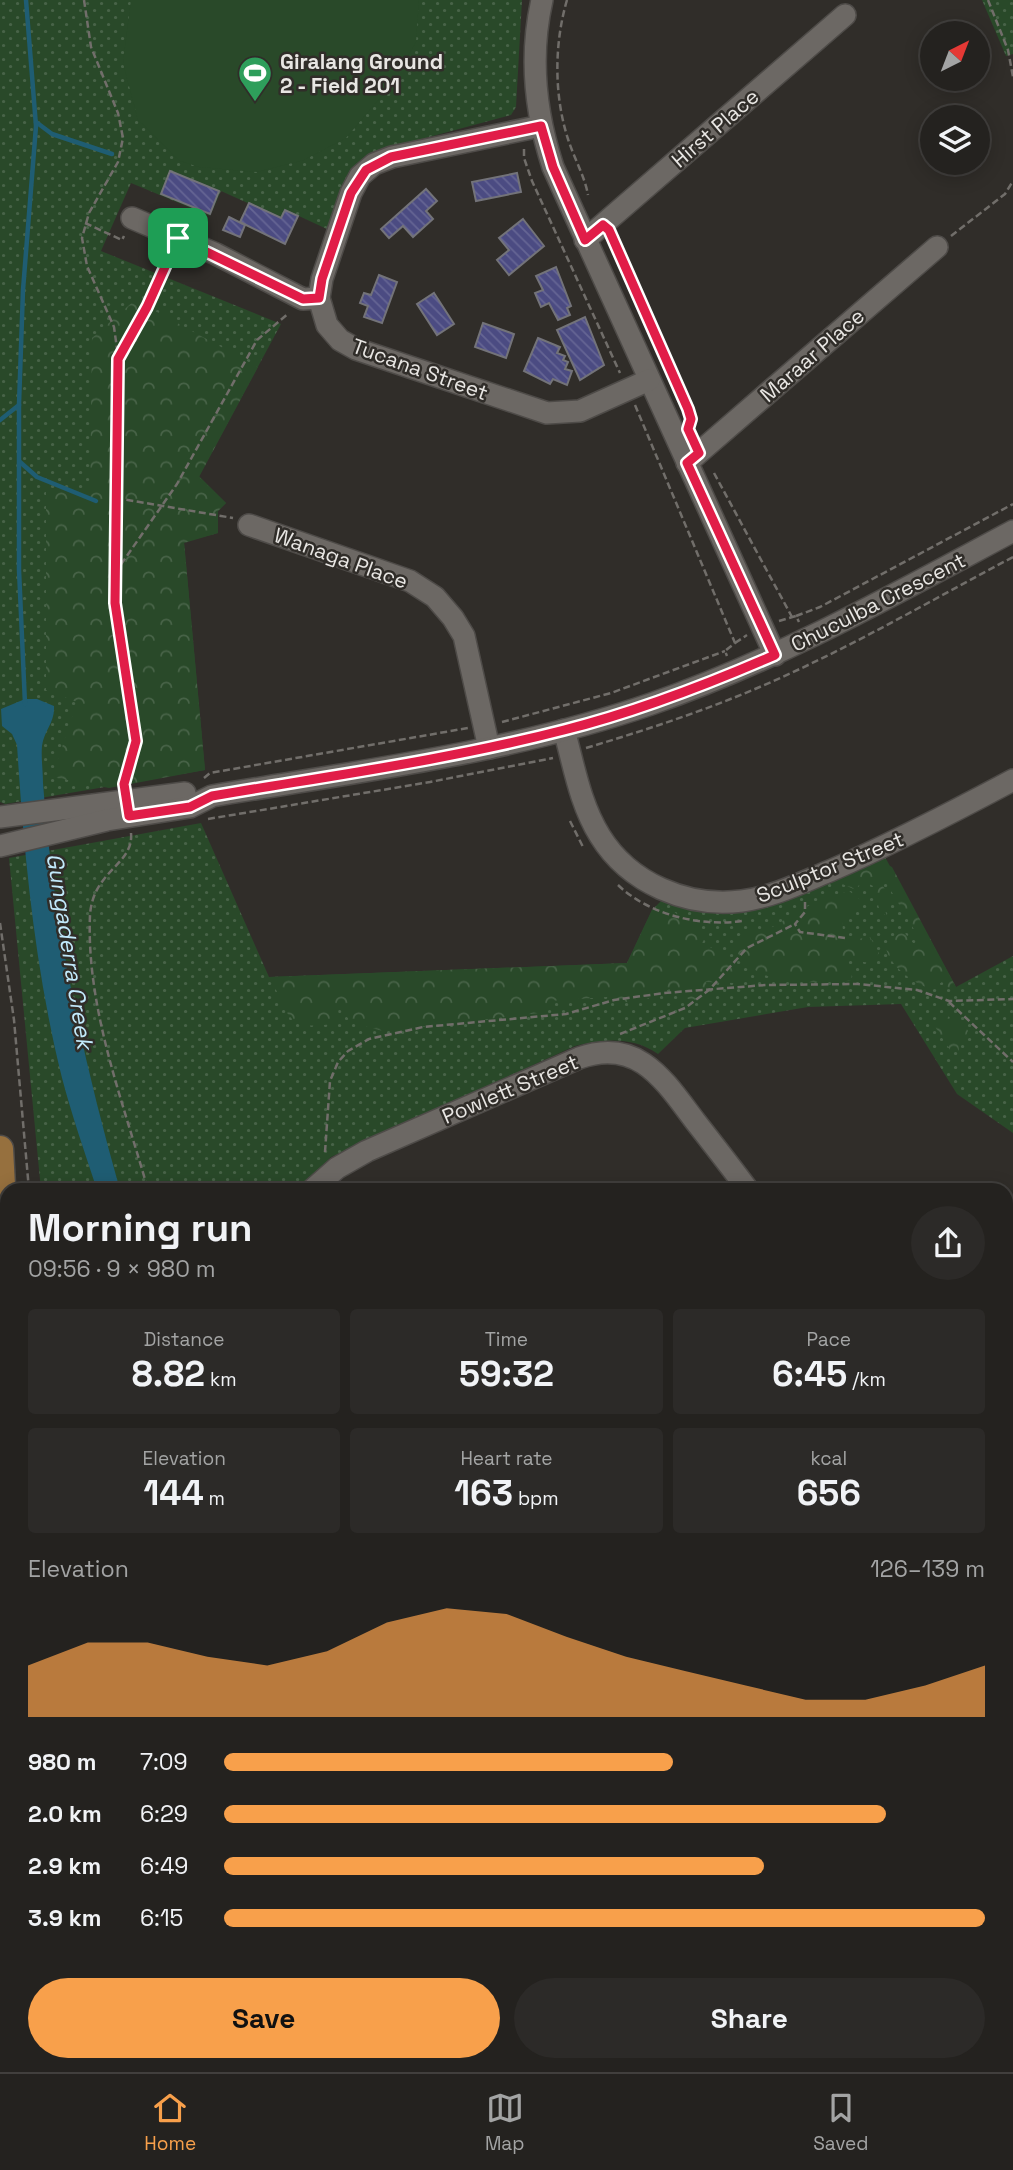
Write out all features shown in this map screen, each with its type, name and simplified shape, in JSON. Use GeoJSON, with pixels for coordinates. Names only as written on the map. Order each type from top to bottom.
{"type":"FeatureCollection","features":[{"type":"Feature","properties":{"kind":"main road"},"geometry":{"type":"LineString","coordinates":[[0,1149],[2,1183]]}},
{"type":"Feature","properties":{"kind":"street"},"geometry":{"type":"LineString","coordinates":[[542,0],[534,57],[541,126],[553,167],[649,380],[693,458],[775,655]]}},
{"type":"Feature","properties":{"kind":"street","name":"Hirst Place"},"geometry":{"type":"LineString","coordinates":[[585,240],[845,15]]}},
{"type":"Feature","properties":{"kind":"street"},"geometry":{"type":"LineString","coordinates":[[132,218],[310,298],[322,279],[351,193],[366,170],[391,157],[541,126]]}},
{"type":"Feature","properties":{"kind":"street","name":"Maraar Place"},"geometry":{"type":"LineString","coordinates":[[693,458],[937,247]]}},
{"type":"Feature","properties":{"kind":"street","name":"Tucana Street"},"geometry":{"type":"LineString","coordinates":[[310,298],[327,325],[348,345],[536,410],[558,414],[580,411],[649,380]]}},
{"type":"Feature","properties":{"kind":"street","name":"Wanaga Place"},"geometry":{"type":"LineString","coordinates":[[249,525],[410,581],[435,597],[464,636],[489,748]]}},
{"type":"Feature","properties":{"kind":"street","name":"Chuculba Crescent"},"geometry":{"type":"LineString","coordinates":[[4,845],[61,821],[127,808],[207,787],[489,748],[650,705],[775,655],[1013,531]]}},
{"type":"Feature","properties":{"kind":"street","name":"Sculptor Street"},"geometry":{"type":"LineString","coordinates":[[564,730],[593,824],[611,851],[635,874],[678,896],[710,902],[759,898],[797,884],[911,834],[1013,780]]}},
{"type":"Feature","properties":{"kind":"street","name":"Chuculba Crescent"},"geometry":{"type":"LineString","coordinates":[[3,817],[61,821]]}},
{"type":"Feature","properties":{"kind":"street","name":"Powlett Street"},"geometry":{"type":"LineString","coordinates":[[320,1183],[367,1151],[579,1058],[610,1052],[631,1056],[657,1073],[743,1183]]}},
{"type":"Feature","properties":{"kind":"path"},"geometry":{"type":"LineString","coordinates":[[84,0],[91,47],[118,113],[123,138],[118,162],[85,223],[83,254],[114,327],[118,359],[116,616],[136,741],[124,784],[132,841],[129,851],[96,888],[90,935],[96,1001],[146,1183]]}},
{"type":"Feature","properties":{"kind":"path"},"geometry":{"type":"LineString","coordinates":[[567,0],[558,43],[560,102],[566,133],[589,199]]}},
{"type":"Feature","properties":{"kind":"path"},"geometry":{"type":"LineString","coordinates":[[988,0],[1008,50],[1013,76]]}},
{"type":"Feature","properties":{"kind":"path"},"geometry":{"type":"LineString","coordinates":[[937,247],[1005,194],[1013,181]]}},
{"type":"Feature","properties":{"kind":"path"},"geometry":{"type":"LineString","coordinates":[[85,223],[122,240],[132,218]]}},
{"type":"Feature","properties":{"kind":"path"},"geometry":{"type":"LineString","coordinates":[[603,225],[609,230],[688,409],[693,458],[719,478],[794,617],[820,607],[1013,504]]}},
{"type":"Feature","properties":{"kind":"path"},"geometry":{"type":"LineString","coordinates":[[118,359],[147,307],[178,238]]}},
{"type":"Feature","properties":{"kind":"path"},"geometry":{"type":"LineString","coordinates":[[115,573],[164,506],[257,341],[310,298]]}},
{"type":"Feature","properties":{"kind":"path"},"geometry":{"type":"LineString","coordinates":[[116,498],[228,516],[249,525]]}},
{"type":"Feature","properties":{"kind":"path"},"geometry":{"type":"LineString","coordinates":[[207,787],[210,773],[484,725],[611,693],[725,651]]}},
{"type":"Feature","properties":{"kind":"path"},"geometry":{"type":"LineString","coordinates":[[554,757],[554,763]]}},
{"type":"Feature","properties":{"kind":"path"},"geometry":{"type":"LineString","coordinates":[[568,817],[587,852]]}},
{"type":"Feature","properties":{"kind":"path"},"geometry":{"type":"LineString","coordinates":[[616,883],[645,904],[668,914],[715,922],[747,920]]}},
{"type":"Feature","properties":{"kind":"path"},"geometry":{"type":"LineString","coordinates":[[617,1037],[624,1030],[656,1021],[685,1008],[709,990],[747,948],[795,924],[806,907],[797,884]]}},
{"type":"Feature","properties":{"kind":"path"},"geometry":{"type":"LineString","coordinates":[[0,923],[17,1045],[28,1183]]}},
{"type":"Feature","properties":{"kind":"path"},"geometry":{"type":"LineString","coordinates":[[795,924],[800,932],[845,938]]}},
{"type":"Feature","properties":{"kind":"path"},"geometry":{"type":"LineString","coordinates":[[317,1183],[330,1081],[338,1062],[348,1051],[369,1039],[424,1027],[566,1014],[614,1000],[709,990],[858,984],[917,990],[949,1001],[1013,999]]}},
{"type":"Feature","properties":{"kind":"path"},"geometry":{"type":"LineString","coordinates":[[949,1001],[1013,1062]]}},
{"type":"Feature","properties":{"kind":"green space"},"geometry":{"type":"Polygon","coordinates":[[[0,0],[522,0],[516,107],[511,115],[370,153],[348,177],[329,230],[286,210],[281,218],[221,191],[210,216],[131,183],[101,251],[281,324],[199,476],[226,503],[218,511],[218,533],[184,542],[205,770],[5,804],[0,802],[0,0]]]}},
{"type":"Feature","properties":{"kind":"green space","name":"Giralang Ground 2 - Field 201"},"geometry":{"type":"Polygon","coordinates":[[[131,0],[419,0],[416,42],[391,85],[346,138],[304,160],[257,172],[199,167],[180,161],[138,120],[123,63],[131,0]]]}},
{"type":"Feature","properties":{"kind":"green space"},"geometry":{"type":"Polygon","coordinates":[[[982,0],[1013,0],[1013,54],[1006,56],[982,0]]]}},
{"type":"Feature","properties":{"kind":"green space"},"geometry":{"type":"Polygon","coordinates":[[[135,300],[258,367],[199,477],[226,503],[218,511],[218,533],[184,543],[205,770],[109,788],[52,777],[77,702],[46,690],[46,492],[90,489],[92,338],[135,300]]]}},
{"type":"Feature","properties":{"kind":"green space"},"geometry":{"type":"Polygon","coordinates":[[[201,823],[269,977],[627,963],[652,910],[664,898],[688,907],[885,857],[956,987],[1013,956],[1013,1133],[957,1094],[901,1004],[808,1007],[685,1028],[658,1054],[638,1044],[618,1041],[575,1046],[331,1157],[305,1183],[40,1183],[9,858],[201,823]]]}},
{"type":"Feature","properties":{"kind":"green space"},"geometry":{"type":"Polygon","coordinates":[[[878,860],[892,867],[956,987],[951,990],[942,982],[932,989],[918,983],[892,961],[886,947],[902,930],[913,943],[922,943],[884,879],[882,885],[894,902],[888,906],[882,902],[887,916],[880,912],[873,886],[862,880],[856,890],[840,883],[841,874],[878,860]]]}},
{"type":"Feature","properties":{"kind":"green space"},"geometry":{"type":"Polygon","coordinates":[[[849,891],[862,901],[857,909],[842,918],[843,932],[852,940],[870,937],[879,953],[872,963],[847,960],[852,973],[851,981],[802,982],[770,977],[756,971],[744,961],[734,947],[738,937],[747,931],[769,929],[815,902],[849,891]]]}},
{"type":"Feature","properties":{"kind":"green space"},"geometry":{"type":"Polygon","coordinates":[[[669,908],[706,936],[701,945],[721,952],[745,978],[734,983],[706,982],[710,999],[690,1000],[672,988],[635,1004],[607,997],[549,1001],[548,1012],[383,1031],[352,1023],[338,1006],[339,1023],[309,1026],[300,1024],[288,1013],[270,977],[627,963],[652,910],[669,908]]]}},
{"type":"Feature","properties":{"kind":"green space"},"geometry":{"type":"Polygon","coordinates":[[[943,1015],[963,1021],[968,1031],[965,1038],[958,1042],[959,1051],[950,1050],[932,1022],[943,1015]]]}},
{"type":"Feature","properties":{"kind":"water","name":"Gungaderra Creek"},"geometry":{"type":"Polygon","coordinates":[[[25,699],[37,699],[54,706],[53,717],[43,740],[42,755],[54,887],[82,1039],[118,1183],[95,1183],[62,1078],[38,954],[27,871],[17,745],[12,734],[2,726],[1,709],[25,699]]]}},
{"type":"Feature","properties":{"kind":"building"},"geometry":{"type":"Polygon","coordinates":[[[170,171],[219,191],[210,214],[161,194],[170,171]]]}},
{"type":"Feature","properties":{"kind":"building"},"geometry":{"type":"Polygon","coordinates":[[[517,173],[521,192],[476,201],[472,182],[517,173]]]}},
{"type":"Feature","properties":{"kind":"building"},"geometry":{"type":"Polygon","coordinates":[[[426,189],[437,201],[426,211],[433,219],[413,237],[403,226],[389,238],[381,229],[426,189]]]}},
{"type":"Feature","properties":{"kind":"building"},"geometry":{"type":"Polygon","coordinates":[[[249,203],[281,218],[285,210],[298,216],[285,244],[240,222],[249,203]]]}},
{"type":"Feature","properties":{"kind":"building"},"geometry":{"type":"Polygon","coordinates":[[[229,217],[245,225],[240,237],[223,230],[229,217]]]}},
{"type":"Feature","properties":{"kind":"building"},"geometry":{"type":"Polygon","coordinates":[[[523,219],[544,246],[509,275],[497,260],[509,250],[499,238],[523,219]]]}},
{"type":"Feature","properties":{"kind":"building"},"geometry":{"type":"Polygon","coordinates":[[[556,267],[571,306],[567,308],[570,315],[558,320],[549,303],[541,307],[535,293],[543,290],[536,276],[556,267]]]}},
{"type":"Feature","properties":{"kind":"building"},"geometry":{"type":"Polygon","coordinates":[[[379,275],[397,282],[382,323],[364,317],[368,306],[360,303],[364,293],[371,295],[379,275]]]}},
{"type":"Feature","properties":{"kind":"building"},"geometry":{"type":"Polygon","coordinates":[[[434,293],[454,324],[437,335],[417,304],[434,293]]]}},
{"type":"Feature","properties":{"kind":"building"},"geometry":{"type":"Polygon","coordinates":[[[585,317],[604,365],[580,380],[557,330],[585,317]]]}},
{"type":"Feature","properties":{"kind":"building"},"geometry":{"type":"Polygon","coordinates":[[[483,323],[514,334],[506,358],[475,347],[483,323]]]}},
{"type":"Feature","properties":{"kind":"building"},"geometry":{"type":"Polygon","coordinates":[[[538,338],[560,347],[557,353],[565,356],[563,360],[568,362],[565,369],[572,371],[567,385],[553,379],[550,384],[524,371],[538,338]]]}},
{"type":"Feature","properties":{"kind":"waterway","name":"Gungaderra Creek"},"geometry":{"type":"LineString","coordinates":[[25,704],[19,570],[19,404],[23,290],[36,126],[26,0]]}},
{"type":"Feature","properties":{"kind":"waterway"},"geometry":{"type":"LineString","coordinates":[[36,122],[52,134],[112,154]]}},
{"type":"Feature","properties":{"kind":"waterway"},"geometry":{"type":"LineString","coordinates":[[0,420],[19,405]]}},
{"type":"Feature","properties":{"kind":"waterway"},"geometry":{"type":"LineString","coordinates":[[20,462],[37,477],[96,501]]}},
{"type":"Feature","properties":{"kind":"place","name":"Giralang Ground 2 - Field 201"},"geometry":{"type":"Point","coordinates":[255,103]}},
{"type":"Feature","properties":{"kind":"route"},"geometry":{"type":"LineString","coordinates":[[541,126],[553,167],[585,240],[603,225],[609,230],[688,409],[691,419],[688,429],[699,453],[687,463],[775,655],[650,705],[564,730],[489,748],[212,796],[190,807],[129,816],[124,784],[136,741],[115,603],[118,359],[147,307],[178,238],[216,254],[303,299],[319,298],[322,279],[351,193],[366,170],[391,157],[541,126]]}}]}
